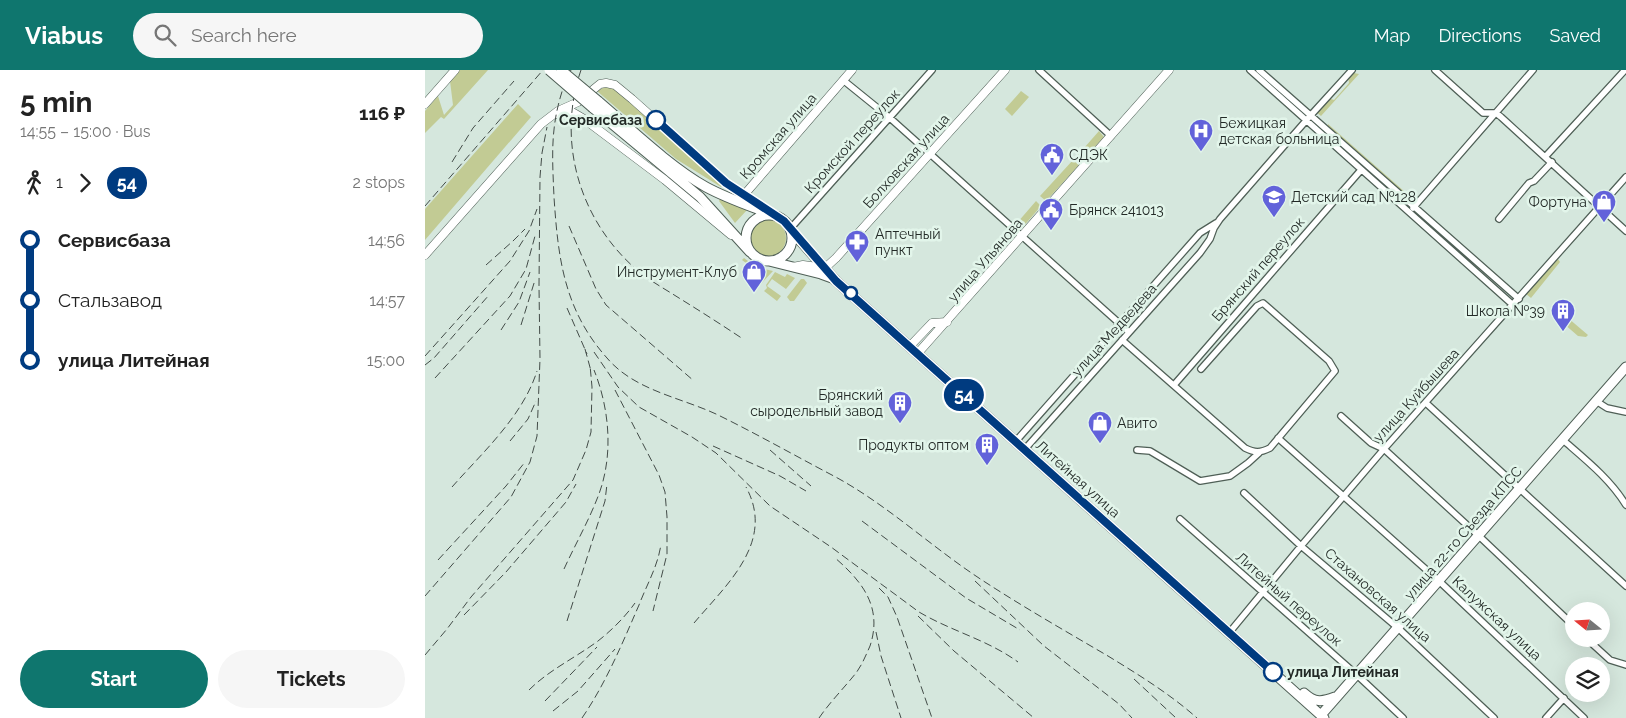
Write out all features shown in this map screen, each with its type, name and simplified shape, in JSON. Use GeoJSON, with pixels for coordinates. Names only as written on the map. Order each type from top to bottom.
{"type":"FeatureCollection","features":[{"type":"Feature","properties":{"kind":"main road"},"geometry":{"type":"LineString","coordinates":[[425,104],[455,70]]}},
{"type":"Feature","properties":{"kind":"main road"},"geometry":{"type":"LineString","coordinates":[[549,70],[680,170],[722,195],[776,216]]}},
{"type":"Feature","properties":{"kind":"main road"},"geometry":{"type":"LineString","coordinates":[[425,255],[533,132],[551,116],[583,98],[600,84],[606,82],[615,85],[632,99],[720,178],[784,221],[790,229],[792,239],[786,253],[778,259],[769,261],[756,258],[700,197],[595,104],[561,70]]}},
{"type":"Feature","properties":{"kind":"main road","name":"Кромская улица"},"geometry":{"type":"LineString","coordinates":[[744,195],[852,70]]}},
{"type":"Feature","properties":{"kind":"main road","name":"Болховская улица"},"geometry":{"type":"LineString","coordinates":[[825,268],[1005,70]]}},
{"type":"Feature","properties":{"kind":"main road","name":"улица Ульянова"},"geometry":{"type":"LineString","coordinates":[[919,353],[1169,70]]}},
{"type":"Feature","properties":{"kind":"main road"},"geometry":{"type":"LineString","coordinates":[[580,116],[579,110],[583,98]]}},
{"type":"Feature","properties":{"kind":"main road"},"geometry":{"type":"LineString","coordinates":[[551,116],[569,112],[580,116],[665,180],[750,252]]}},
{"type":"Feature","properties":{"kind":"main road"},"geometry":{"type":"LineString","coordinates":[[750,252],[746,241],[747,229],[750,224],[759,217],[776,216]]}},
{"type":"Feature","properties":{"kind":"main road","name":"Литейная улица"},"geometry":{"type":"LineString","coordinates":[[790,229],[836,281],[919,353],[1322,717]]}},
{"type":"Feature","properties":{"kind":"main road","name":"Литейная улица"},"geometry":{"type":"LineString","coordinates":[[769,261],[821,274],[836,281]]}},
{"type":"Feature","properties":{"kind":"main road"},"geometry":{"type":"LineString","coordinates":[[793,267],[803,265],[825,268]]}},
{"type":"Feature","properties":{"kind":"main road"},"geometry":{"type":"LineString","coordinates":[[910,346],[932,323],[947,322]]}},
{"type":"Feature","properties":{"kind":"main road","name":"улица 22-го Съезда КПСС"},"geometry":{"type":"LineString","coordinates":[[1322,717],[1337,697],[1626,367]]}},
{"type":"Feature","properties":{"kind":"main road"},"geometry":{"type":"LineString","coordinates":[[1294,691],[1303,692],[1310,699],[1320,702],[1337,697]]}},
{"type":"Feature","properties":{"kind":"street","name":"Кромской переулок"},"geometry":{"type":"LineString","coordinates":[[790,229],[932,70]]}},
{"type":"Feature","properties":{"kind":"street"},"geometry":{"type":"LineString","coordinates":[[1039,70],[1111,136]]}},
{"type":"Feature","properties":{"kind":"street"},"geometry":{"type":"LineString","coordinates":[[1250,70],[1513,305]]}},
{"type":"Feature","properties":{"kind":"street"},"geometry":{"type":"LineString","coordinates":[[1259,70],[1519,299]]}},
{"type":"Feature","properties":{"kind":"street","name":"улица Медведева"},"geometry":{"type":"LineString","coordinates":[[1016,441],[1201,233],[1216,224],[1352,70]]}},
{"type":"Feature","properties":{"kind":"street"},"geometry":{"type":"LineString","coordinates":[[1435,70],[1483,113],[1496,114],[1552,162],[1626,231]]}},
{"type":"Feature","properties":{"kind":"street"},"geometry":{"type":"LineString","coordinates":[[1409,212],[1533,70]]}},
{"type":"Feature","properties":{"kind":"street"},"geometry":{"type":"LineString","coordinates":[[1545,157],[1625,70]]}},
{"type":"Feature","properties":{"kind":"street"},"geometry":{"type":"LineString","coordinates":[[843,80],[890,118],[1129,332]]}},
{"type":"Feature","properties":{"kind":"street"},"geometry":{"type":"LineString","coordinates":[[1499,219],[1529,183],[1534,181],[1552,162]]}},
{"type":"Feature","properties":{"kind":"street","name":"Брянский переулок"},"geometry":{"type":"LineString","coordinates":[[1174,385],[1361,170]]}},
{"type":"Feature","properties":{"kind":"street","name":"улица Куйбышева"},"geometry":{"type":"LineString","coordinates":[[1229,633],[1384,449],[1626,177]]}},
{"type":"Feature","properties":{"kind":"street","name":"улица Медведева"},"geometry":{"type":"LineString","coordinates":[[1025,449],[1201,253],[1210,239],[1216,224]]}},
{"type":"Feature","properties":{"kind":"street"},"geometry":{"type":"LineString","coordinates":[[1137,450],[1150,451],[1200,481],[1230,476],[1259,453],[1270,448],[1335,371],[1329,361],[1263,303],[1257,306],[1201,369]]}},
{"type":"Feature","properties":{"kind":"street"},"geometry":{"type":"LineString","coordinates":[[1122,340],[1245,448],[1259,453]]}},
{"type":"Feature","properties":{"kind":"street"},"geometry":{"type":"LineString","coordinates":[[1596,401],[1607,408],[1626,412]]}},
{"type":"Feature","properties":{"kind":"street"},"geometry":{"type":"LineString","coordinates":[[1426,403],[1626,586]]}},
{"type":"Feature","properties":{"kind":"street"},"geometry":{"type":"LineString","coordinates":[[1341,416],[1371,443],[1384,449],[1565,617]]}},
{"type":"Feature","properties":{"kind":"street","name":"Калужская улица"},"geometry":{"type":"LineString","coordinates":[[1279,438],[1439,581],[1585,718]]}},
{"type":"Feature","properties":{"kind":"street"},"geometry":{"type":"LineString","coordinates":[[1563,440],[1607,480],[1626,505]]}},
{"type":"Feature","properties":{"kind":"street","name":"Стахановская улица"},"geometry":{"type":"LineString","coordinates":[[1244,493],[1301,546],[1398,628],[1494,718]]}},
{"type":"Feature","properties":{"kind":"street","name":"Литейный переулок"},"geometry":{"type":"LineString","coordinates":[[1180,519],[1403,718]]}},
{"type":"Feature","properties":{"kind":"street"},"geometry":{"type":"LineString","coordinates":[[1597,648],[1616,662],[1626,665]]}},
{"type":"Feature","properties":{"kind":"street"},"geometry":{"type":"LineString","coordinates":[[1546,718],[1564,698]]}},
{"type":"Feature","properties":{"kind":"green space"},"geometry":{"type":"Polygon","coordinates":[[[460,70],[488,70],[444,119],[441,117],[425,133],[425,111],[438,96],[444,115],[453,105],[450,81],[460,70]]]}},
{"type":"Feature","properties":{"kind":"green space"},"geometry":{"type":"Polygon","coordinates":[[[1354,73],[1359,74],[1321,116],[1316,112],[1328,98],[1334,100],[1349,83],[1348,77],[1354,73]]]}},
{"type":"Feature","properties":{"kind":"green space"},"geometry":{"type":"Polygon","coordinates":[[[607,86],[615,89],[722,186],[676,159],[597,91],[607,86]]]}},
{"type":"Feature","properties":{"kind":"green space"},"geometry":{"type":"Polygon","coordinates":[[[1021,91],[1029,97],[1012,116],[1005,109],[1021,91]]]}},
{"type":"Feature","properties":{"kind":"green space"},"geometry":{"type":"Polygon","coordinates":[[[518,104],[531,117],[425,240],[425,209],[518,104]]]}},
{"type":"Feature","properties":{"kind":"green space"},"geometry":{"type":"Polygon","coordinates":[[[1328,124],[1414,200],[1411,201],[1328,129],[1328,124]]]}},
{"type":"Feature","properties":{"kind":"green space"},"geometry":{"type":"Polygon","coordinates":[[[1099,131],[1104,137],[1082,160],[1077,156],[1099,131]]]}},
{"type":"Feature","properties":{"kind":"green space"},"geometry":{"type":"Polygon","coordinates":[[[1073,160],[1079,165],[1046,201],[1040,196],[1073,160]]]}},
{"type":"Feature","properties":{"kind":"green space"},"geometry":{"type":"Polygon","coordinates":[[[720,199],[747,210],[735,223],[719,201],[720,199]]]}},
{"type":"Feature","properties":{"kind":"green space"},"geometry":{"type":"Polygon","coordinates":[[[1036,201],[1041,206],[1022,228],[1017,223],[1036,201]]]}},
{"type":"Feature","properties":{"kind":"green space"},"geometry":{"type":"Polygon","coordinates":[[[767,219],[780,225],[786,238],[780,251],[767,257],[754,251],[748,238],[754,225],[767,219]]]}},
{"type":"Feature","properties":{"kind":"green space"},"geometry":{"type":"Polygon","coordinates":[[[744,258],[756,267],[773,271],[759,286],[747,277],[754,269],[742,260],[744,258]]]}},
{"type":"Feature","properties":{"kind":"green space"},"geometry":{"type":"Polygon","coordinates":[[[1558,259],[1560,262],[1531,298],[1526,294],[1558,259]]]}},
{"type":"Feature","properties":{"kind":"green space"},"geometry":{"type":"Polygon","coordinates":[[[775,272],[785,277],[787,274],[795,278],[786,289],[772,279],[767,286],[781,296],[777,301],[764,291],[775,272]]]}},
{"type":"Feature","properties":{"kind":"green space"},"geometry":{"type":"Polygon","coordinates":[[[801,279],[804,279],[807,283],[794,301],[790,301],[787,297],[801,279]]]}},
{"type":"Feature","properties":{"kind":"green space"},"geometry":{"type":"Polygon","coordinates":[[[1561,310],[1588,335],[1586,337],[1578,336],[1556,317],[1557,312],[1561,310]]]}},
{"type":"Feature","properties":{"kind":"railway"},"geometry":{"type":"LineString","coordinates":[[425,206],[543,70]]}},
{"type":"Feature","properties":{"kind":"railway"},"geometry":{"type":"LineString","coordinates":[[563,85],[571,70]]}},
{"type":"Feature","properties":{"kind":"railway"},"geometry":{"type":"LineString","coordinates":[[581,70],[574,97],[571,125],[573,152],[578,179],[588,204],[601,228],[617,250],[642,274],[743,339]]}},
{"type":"Feature","properties":{"kind":"railway"},"geometry":{"type":"LineString","coordinates":[[566,80],[557,110],[553,138],[554,197],[561,262],[572,302],[581,321],[607,358],[630,378],[658,392],[716,414],[851,486],[890,512],[965,569],[1143,678],[1197,718]]}},
{"type":"Feature","properties":{"kind":"railway"},"geometry":{"type":"LineString","coordinates":[[452,162],[473,128],[514,81]]}},
{"type":"Feature","properties":{"kind":"railway"},"geometry":{"type":"LineString","coordinates":[[425,596],[511,497],[530,462],[537,436],[540,359],[540,177],[547,127]]}},
{"type":"Feature","properties":{"kind":"railway"},"geometry":{"type":"LineString","coordinates":[[425,356],[510,261],[529,231],[537,209]]}},
{"type":"Feature","properties":{"kind":"railway"},"geometry":{"type":"LineString","coordinates":[[569,226],[596,289],[606,305],[694,381]]}},
{"type":"Feature","properties":{"kind":"railway"},"geometry":{"type":"LineString","coordinates":[[486,265],[525,229]]}},
{"type":"Feature","properties":{"kind":"railway"},"geometry":{"type":"LineString","coordinates":[[435,378],[510,296],[526,269],[535,236]]}},
{"type":"Feature","properties":{"kind":"railway"},"geometry":{"type":"LineString","coordinates":[[501,330],[519,302],[530,272]]}},
{"type":"Feature","properties":{"kind":"railway"},"geometry":{"type":"LineString","coordinates":[[521,325],[535,280]]}},
{"type":"Feature","properties":{"kind":"railway"},"geometry":{"type":"LineString","coordinates":[[425,365],[434,358],[489,295]]}},
{"type":"Feature","properties":{"kind":"railway"},"geometry":{"type":"LineString","coordinates":[[567,308],[587,354]]}},
{"type":"Feature","properties":{"kind":"railway"},"geometry":{"type":"LineString","coordinates":[[585,349],[591,371]]}},
{"type":"Feature","properties":{"kind":"railway"},"geometry":{"type":"LineString","coordinates":[[594,352],[618,387],[639,407],[716,453],[770,506],[831,547],[919,612],[1006,654],[1018,662]]}},
{"type":"Feature","properties":{"kind":"railway"},"geometry":{"type":"LineString","coordinates":[[425,655],[471,597],[573,480],[586,450],[591,432],[592,387],[590,365]]}},
{"type":"Feature","properties":{"kind":"railway"},"geometry":{"type":"LineString","coordinates":[[564,569],[593,508],[606,467],[608,434],[604,401],[594,370]]}},
{"type":"Feature","properties":{"kind":"railway"},"geometry":{"type":"LineString","coordinates":[[452,487],[512,419],[531,388],[537,371]]}},
{"type":"Feature","properties":{"kind":"railway"},"geometry":{"type":"LineString","coordinates":[[615,390],[659,475],[665,492],[667,554],[653,611]]}},
{"type":"Feature","properties":{"kind":"railway"},"geometry":{"type":"LineString","coordinates":[[510,441],[528,419],[536,401]]}},
{"type":"Feature","properties":{"kind":"railway"},"geometry":{"type":"LineString","coordinates":[[713,446],[780,476],[806,491]]}},
{"type":"Feature","properties":{"kind":"railway"},"geometry":{"type":"LineString","coordinates":[[770,450],[811,486]]}},
{"type":"Feature","properties":{"kind":"railway"},"geometry":{"type":"LineString","coordinates":[[438,560],[506,486],[525,462]]}},
{"type":"Feature","properties":{"kind":"railway"},"geometry":{"type":"LineString","coordinates":[[464,615],[506,572],[566,502],[576,484]]}},
{"type":"Feature","properties":{"kind":"railway"},"geometry":{"type":"LineString","coordinates":[[567,621],[605,501],[607,484]]}},
{"type":"Feature","properties":{"kind":"railway"},"geometry":{"type":"LineString","coordinates":[[694,623],[732,578],[751,544],[755,526],[754,507],[746,487]]}},
{"type":"Feature","properties":{"kind":"railway"},"geometry":{"type":"LineString","coordinates":[[862,521],[966,598],[1020,630]]}},
{"type":"Feature","properties":{"kind":"railway"},"geometry":{"type":"LineString","coordinates":[[582,718],[599,691],[620,649],[655,567],[661,544]]}},
{"type":"Feature","properties":{"kind":"railway"},"geometry":{"type":"LineString","coordinates":[[819,718],[858,670],[870,646],[873,632],[874,619],[872,607],[867,596],[861,585],[834,557]]}},
{"type":"Feature","properties":{"kind":"railway"},"geometry":{"type":"LineString","coordinates":[[975,581],[1044,646],[1119,704],[1132,718]]}},
{"type":"Feature","properties":{"kind":"railway"},"geometry":{"type":"LineString","coordinates":[[879,588],[888,597],[897,617],[932,718]]}},
{"type":"Feature","properties":{"kind":"railway"},"geometry":{"type":"LineString","coordinates":[[529,690],[545,676],[603,637],[623,618],[635,603]]}},
{"type":"Feature","properties":{"kind":"railway"},"geometry":{"type":"LineString","coordinates":[[918,616],[954,651],[1034,718]]}},
{"type":"Feature","properties":{"kind":"railway"},"geometry":{"type":"LineString","coordinates":[[876,632],[881,656],[901,718]]}},
{"type":"Feature","properties":{"kind":"railway"},"geometry":{"type":"LineString","coordinates":[[545,701],[597,647]]}},
{"type":"Feature","properties":{"kind":"railway"},"geometry":{"type":"LineString","coordinates":[[553,711],[578,691],[615,649]]}},
{"type":"Feature","properties":{"kind":"railway"},"geometry":{"type":"LineString","coordinates":[[1134,679],[1176,718]]}},
{"type":"Feature","properties":{"kind":"bus line","name":"54"},"geometry":{"type":"LineString","coordinates":[[656,120],[726,183],[784,221],[836,281],[919,353],[1273,672]]}},
{"type":"Feature","properties":{"kind":"place","name":"Сервисбаза"},"geometry":{"type":"Point","coordinates":[656,120]}},
{"type":"Feature","properties":{"kind":"place","name":"Бежицкая детская больница"},"geometry":{"type":"Point","coordinates":[1201,152]}},
{"type":"Feature","properties":{"kind":"place","name":"СДЭК"},"geometry":{"type":"Point","coordinates":[1052,176]}},
{"type":"Feature","properties":{"kind":"place","name":"Детский сад №128"},"geometry":{"type":"Point","coordinates":[1274,218]}},
{"type":"Feature","properties":{"kind":"place","name":"Фортуна"},"geometry":{"type":"Point","coordinates":[1604,223]}},
{"type":"Feature","properties":{"kind":"place","name":"Брянск 241013"},"geometry":{"type":"Point","coordinates":[1051,231]}},
{"type":"Feature","properties":{"kind":"place","name":"Аптечный пункт"},"geometry":{"type":"Point","coordinates":[857,263]}},
{"type":"Feature","properties":{"kind":"place","name":"Инструмент-Клуб"},"geometry":{"type":"Point","coordinates":[754,293]}},
{"type":"Feature","properties":{"kind":"place","name":"Школа №39"},"geometry":{"type":"Point","coordinates":[1563,332]}},
{"type":"Feature","properties":{"kind":"place","name":"Брянский сыродельный завод"},"geometry":{"type":"Point","coordinates":[900,424]}},
{"type":"Feature","properties":{"kind":"place","name":"Авито"},"geometry":{"type":"Point","coordinates":[1100,444]}},
{"type":"Feature","properties":{"kind":"place","name":"Продукты оптом"},"geometry":{"type":"Point","coordinates":[987,466]}},
{"type":"Feature","properties":{"kind":"place","name":"улица Литейная"},"geometry":{"type":"Point","coordinates":[1273,672]}}]}
